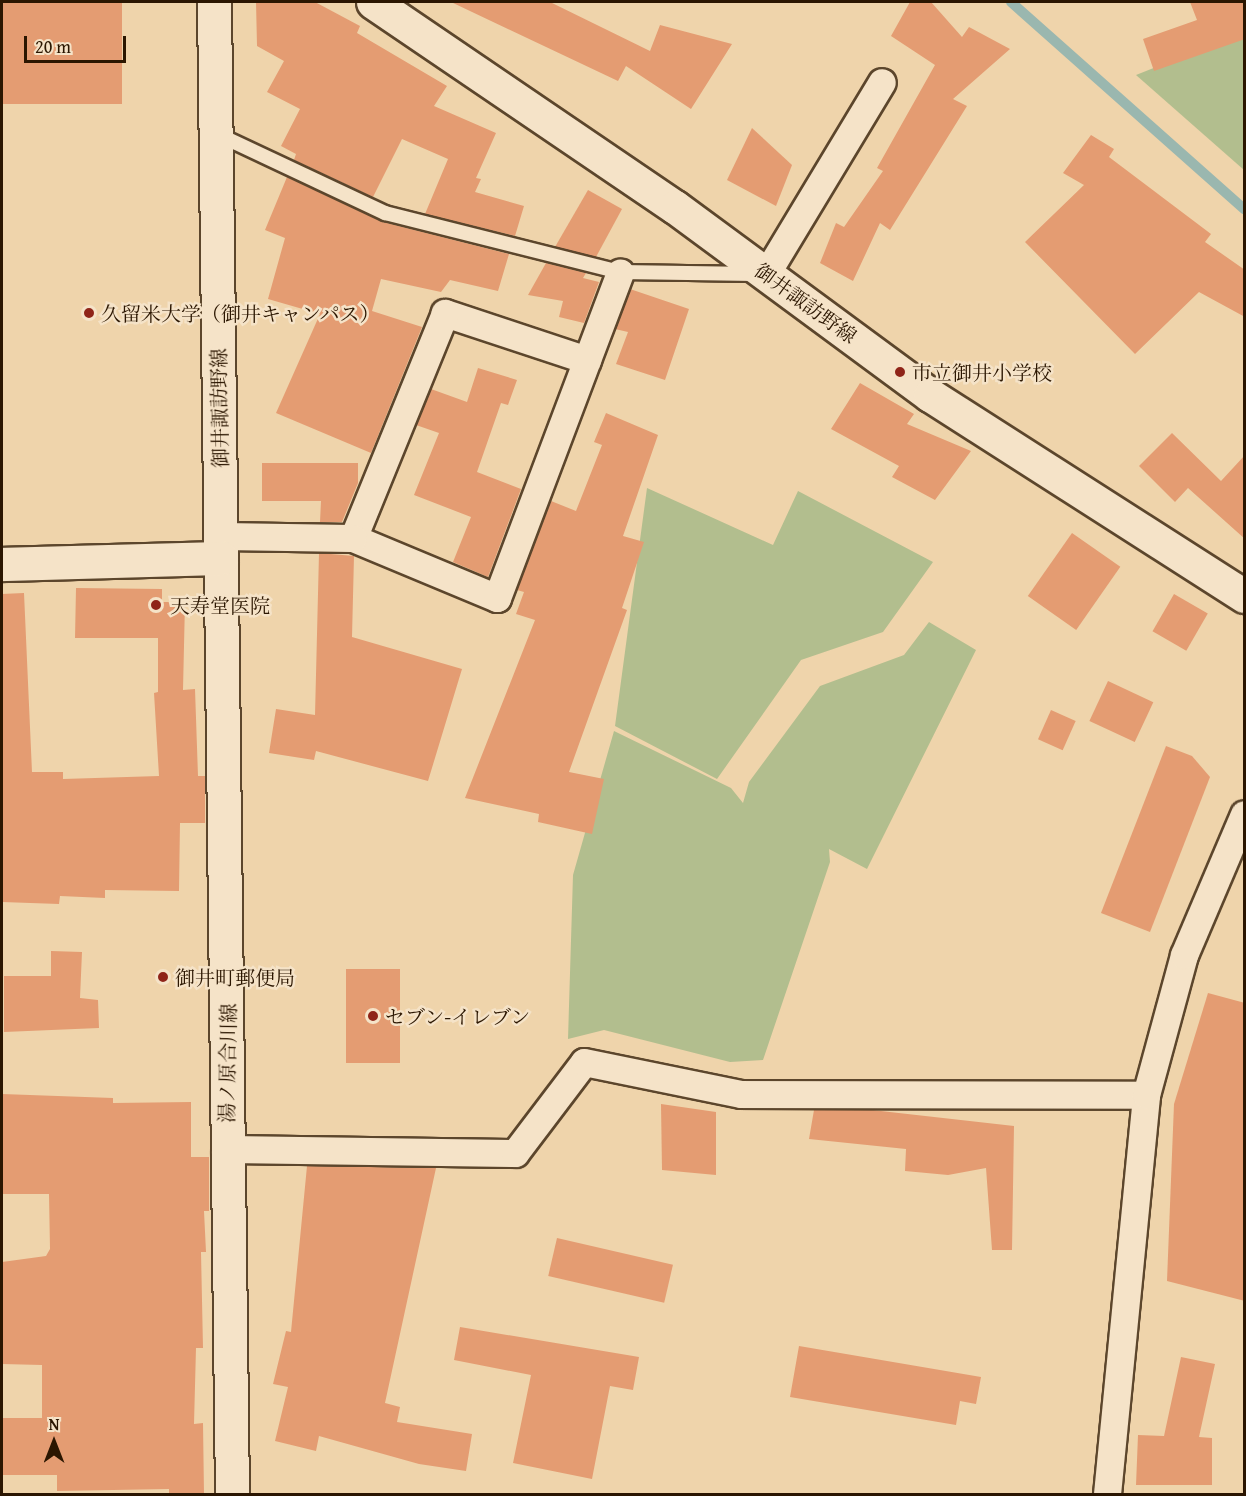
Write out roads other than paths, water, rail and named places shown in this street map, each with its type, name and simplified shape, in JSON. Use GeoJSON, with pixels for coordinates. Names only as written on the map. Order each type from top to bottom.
{"type":"FeatureCollection","features":[{"type":"Feature","properties":{"kind":"main road","name":"御井諏訪野線"},"geometry":{"type":"LineString","coordinates":[[214,2],[221,547]]}},
{"type":"Feature","properties":{"kind":"main road","name":"御井諏訪野線"},"geometry":{"type":"LineString","coordinates":[[373,2],[766,274],[930,395],[1245,596]]}},
{"type":"Feature","properties":{"kind":"main road"},"geometry":{"type":"LineString","coordinates":[[2,564],[221,547]]}},
{"type":"Feature","properties":{"kind":"main road","name":"湯ノ原合川線"},"geometry":{"type":"LineString","coordinates":[[221,547],[230,1098],[225,1149],[232,1494]]}},
{"type":"Feature","properties":{"kind":"street"},"geometry":{"type":"LineString","coordinates":[[766,274],[882,82]]}},
{"type":"Feature","properties":{"kind":"street"},"geometry":{"type":"LineString","coordinates":[[221,547],[353,538],[496,598],[620,272]]}},
{"type":"Feature","properties":{"kind":"street"},"geometry":{"type":"LineString","coordinates":[[353,538],[445,313],[587,360]]}},
{"type":"Feature","properties":{"kind":"street"},"geometry":{"type":"LineString","coordinates":[[1107,1494],[1146,1095],[1184,954],[1245,814]]}},
{"type":"Feature","properties":{"kind":"street"},"geometry":{"type":"LineString","coordinates":[[225,1149],[515,1153],[584,1062],[741,1094],[1146,1095]]}},
{"type":"Feature","properties":{"kind":"lane"},"geometry":{"type":"LineString","coordinates":[[216,134],[385,213],[620,272],[766,274]]}},
{"type":"Feature","properties":{"kind":"waterway"},"geometry":{"type":"LineString","coordinates":[[1011,2],[1244,209]]}},
{"type":"Feature","properties":{"kind":"place","name":"久留米大学（御井キャンパス）"},"geometry":{"type":"Point","coordinates":[89,313]}},
{"type":"Feature","properties":{"kind":"place","name":"市立御井小学校"},"geometry":{"type":"Point","coordinates":[900,372]}},
{"type":"Feature","properties":{"kind":"place","name":"天寿堂医院"},"geometry":{"type":"Point","coordinates":[156,605]}},
{"type":"Feature","properties":{"kind":"place","name":"御井町郵便局"},"geometry":{"type":"Point","coordinates":[163,977]}},
{"type":"Feature","properties":{"kind":"place","name":"セブン-イレブン"},"geometry":{"type":"Point","coordinates":[373,1016]}}]}
